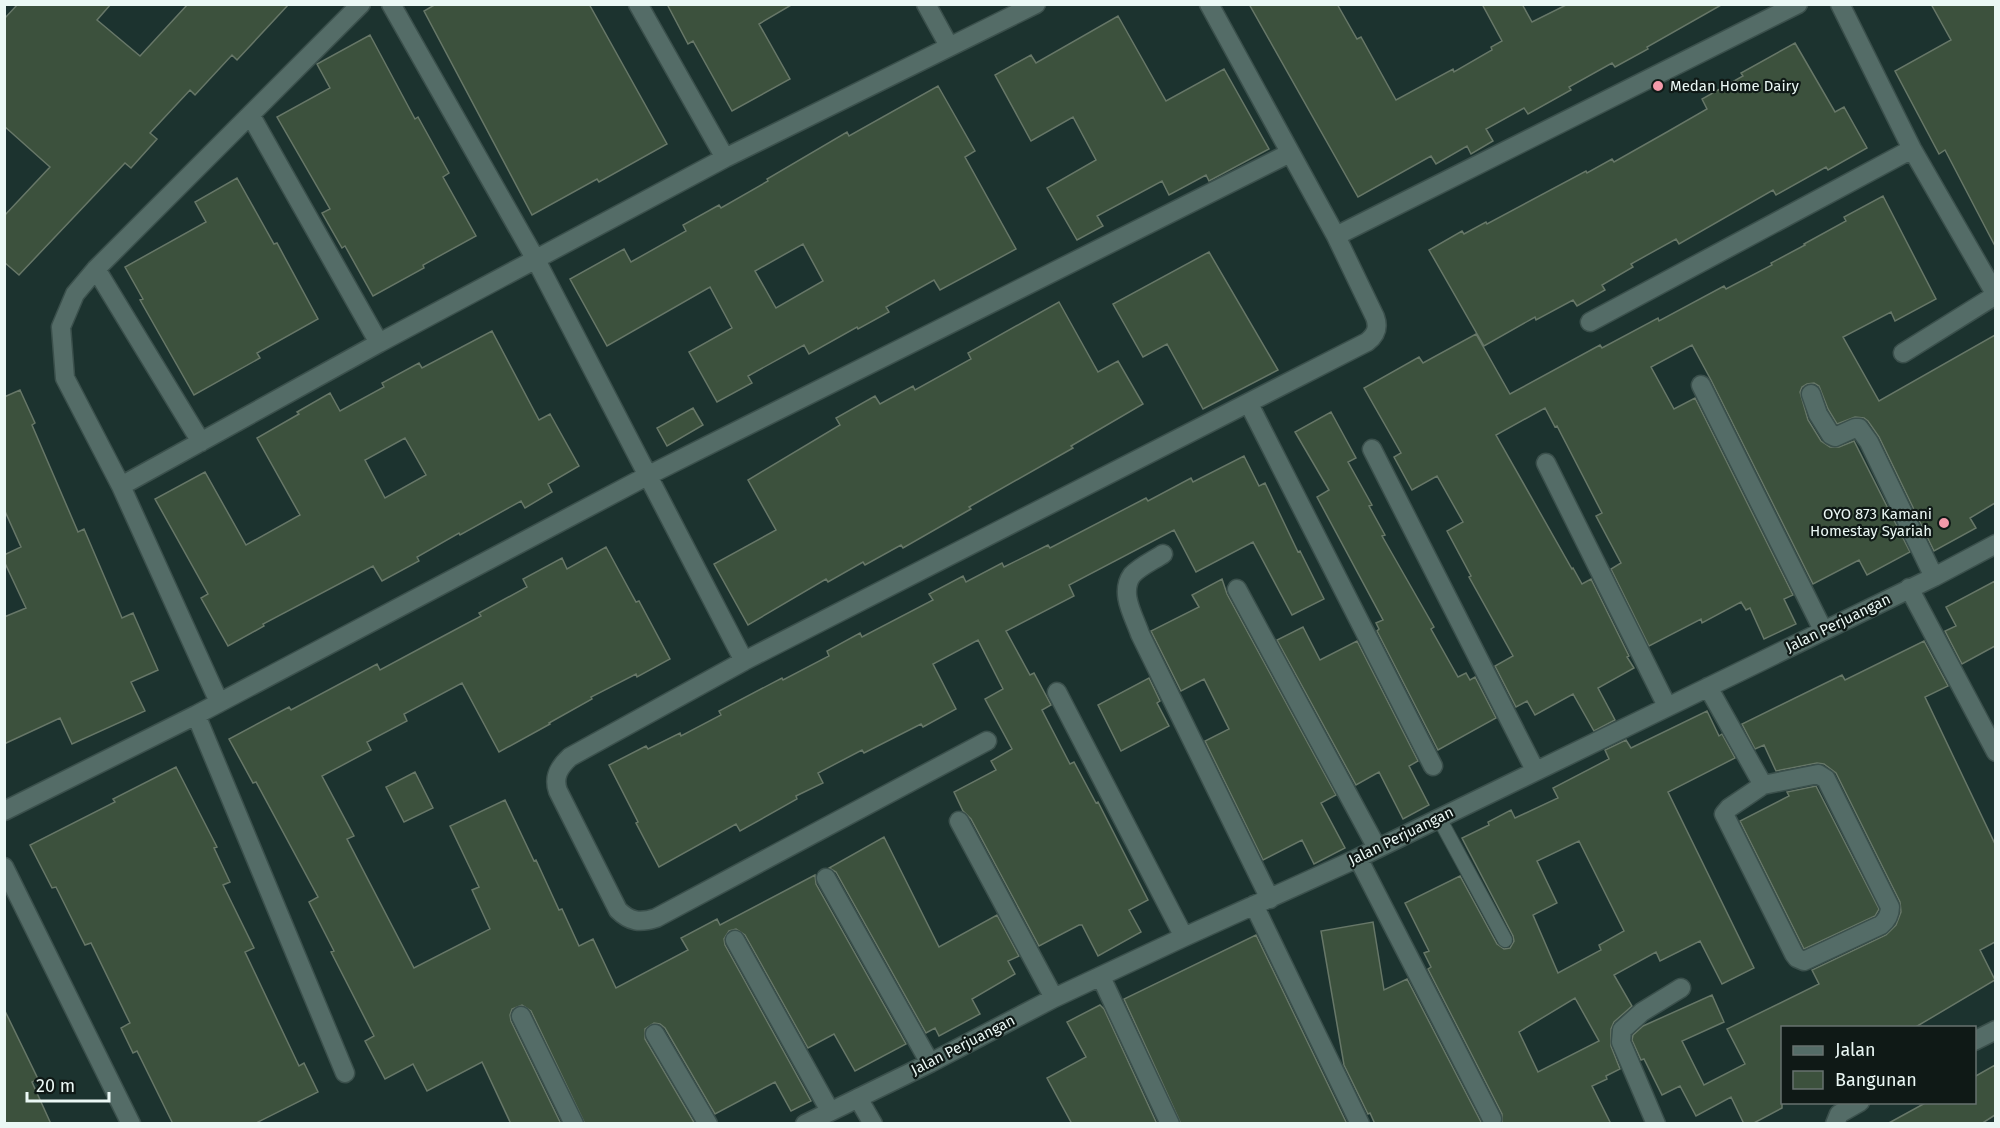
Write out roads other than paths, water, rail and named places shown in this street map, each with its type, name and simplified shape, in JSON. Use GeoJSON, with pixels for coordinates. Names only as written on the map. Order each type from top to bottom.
{"type":"FeatureCollection","features":[{"type":"Feature","properties":{"kind":"street"},"geometry":{"type":"LineString","coordinates":[[219,702],[121,486],[66,378],[61,327],[75,294],[96,269],[361,4]]}},
{"type":"Feature","properties":{"kind":"street"},"geometry":{"type":"LineString","coordinates":[[391,4],[537,260],[744,661]]}},
{"type":"Feature","properties":{"kind":"street"},"geometry":{"type":"LineString","coordinates":[[638,4],[725,158]]}},
{"type":"Feature","properties":{"kind":"street"},"geometry":{"type":"LineString","coordinates":[[926,4],[949,46]]}},
{"type":"Feature","properties":{"kind":"street"},"geometry":{"type":"LineString","coordinates":[[121,486],[379,343],[725,158],[1036,4]]}},
{"type":"Feature","properties":{"kind":"street"},"geometry":{"type":"LineString","coordinates":[[987,741],[656,918],[644,921],[627,918],[618,910],[558,791],[555,780],[557,773],[570,758],[744,661],[1249,404],[1367,342],[1377,331],[1375,317],[1336,236],[1209,4]]}},
{"type":"Feature","properties":{"kind":"street"},"geometry":{"type":"LineString","coordinates":[[1336,236],[1798,4]]}},
{"type":"Feature","properties":{"kind":"street"},"geometry":{"type":"LineString","coordinates":[[1840,4],[1912,149],[1995,295],[1903,352]]}},
{"type":"Feature","properties":{"kind":"street"},"geometry":{"type":"LineString","coordinates":[[251,116],[379,343]]}},
{"type":"Feature","properties":{"kind":"street"},"geometry":{"type":"LineString","coordinates":[[1590,322],[1912,149]]}},
{"type":"Feature","properties":{"kind":"street"},"geometry":{"type":"LineString","coordinates":[[4,811],[196,715],[647,476],[1290,153]]}},
{"type":"Feature","properties":{"kind":"street"},"geometry":{"type":"LineString","coordinates":[[96,269],[201,442]]}},
{"type":"Feature","properties":{"kind":"street"},"geometry":{"type":"LineString","coordinates":[[1701,385],[1823,630]]}},
{"type":"Feature","properties":{"kind":"street"},"geometry":{"type":"LineString","coordinates":[[1811,394],[1818,414],[1831,435],[1835,437],[1859,428],[1873,448],[1934,577]]}},
{"type":"Feature","properties":{"kind":"street"},"geometry":{"type":"LineString","coordinates":[[1249,404],[1433,766]]}},
{"type":"Feature","properties":{"kind":"street"},"geometry":{"type":"LineString","coordinates":[[1371,449],[1535,770]]}},
{"type":"Feature","properties":{"kind":"street"},"geometry":{"type":"LineString","coordinates":[[1546,463],[1667,706]]}},
{"type":"Feature","properties":{"kind":"street","name":"Jalan Perjuangan"},"geometry":{"type":"LineString","coordinates":[[805,1124],[930,1063],[1054,998],[1358,858],[1934,577],[1995,544]]}},
{"type":"Feature","properties":{"kind":"street"},"geometry":{"type":"LineString","coordinates":[[1163,554],[1132,574],[1126,597],[1140,634],[1360,1123]]}},
{"type":"Feature","properties":{"kind":"street"},"geometry":{"type":"LineString","coordinates":[[1910,588],[1995,752]]}},
{"type":"Feature","properties":{"kind":"street"},"geometry":{"type":"LineString","coordinates":[[1238,589],[1377,848]]}},
{"type":"Feature","properties":{"kind":"street"},"geometry":{"type":"LineString","coordinates":[[1708,687],[1763,785]]}},
{"type":"Feature","properties":{"kind":"street"},"geometry":{"type":"LineString","coordinates":[[1057,692],[1184,937]]}},
{"type":"Feature","properties":{"kind":"street"},"geometry":{"type":"LineString","coordinates":[[196,715],[345,1073]]}},
{"type":"Feature","properties":{"kind":"street"},"geometry":{"type":"LineString","coordinates":[[1809,776],[1823,776],[1890,907],[1886,921],[1809,960],[1804,961],[1797,958],[1725,818],[1729,808],[1763,785],[1809,776]]}},
{"type":"Feature","properties":{"kind":"street"},"geometry":{"type":"LineString","coordinates":[[959,821],[1054,998]]}},
{"type":"Feature","properties":{"kind":"street"},"geometry":{"type":"LineString","coordinates":[[1358,858],[1492,1119]]}},
{"type":"Feature","properties":{"kind":"street"},"geometry":{"type":"LineString","coordinates":[[4,867],[131,1124]]}},
{"type":"Feature","properties":{"kind":"street"},"geometry":{"type":"LineString","coordinates":[[826,878],[930,1063]]}},
{"type":"Feature","properties":{"kind":"street"},"geometry":{"type":"LineString","coordinates":[[735,940],[830,1111]]}},
{"type":"Feature","properties":{"kind":"street"},"geometry":{"type":"LineString","coordinates":[[1101,977],[1170,1124]]}},
{"type":"Feature","properties":{"kind":"street"},"geometry":{"type":"LineString","coordinates":[[1656,1124],[1621,1042],[1622,1030],[1642,1012],[1681,988]]}},
{"type":"Feature","properties":{"kind":"street"},"geometry":{"type":"LineString","coordinates":[[521,1016],[573,1124]]}},
{"type":"Feature","properties":{"kind":"street"},"geometry":{"type":"LineString","coordinates":[[1976,1040],[1995,1030]]}},
{"type":"Feature","properties":{"kind":"street"},"geometry":{"type":"LineString","coordinates":[[655,1034],[708,1124]]}},
{"type":"Feature","properties":{"kind":"street"},"geometry":{"type":"LineString","coordinates":[[858,1098],[873,1124]]}},
{"type":"Feature","properties":{"kind":"street"},"geometry":{"type":"LineString","coordinates":[[1835,1124],[1839,1114],[1856,1104]]}},
{"type":"Feature","properties":{"kind":"lane"},"geometry":{"type":"LineString","coordinates":[[1439,818],[1505,940]]}},
{"type":"Feature","properties":{"kind":"place","name":"Medan Home Dairy"},"geometry":{"type":"Point","coordinates":[1658,86]}},
{"type":"Feature","properties":{"kind":"place","name":"OYO 873 Kamani Homestay Syariah"},"geometry":{"type":"Point","coordinates":[1944,523]}}]}
